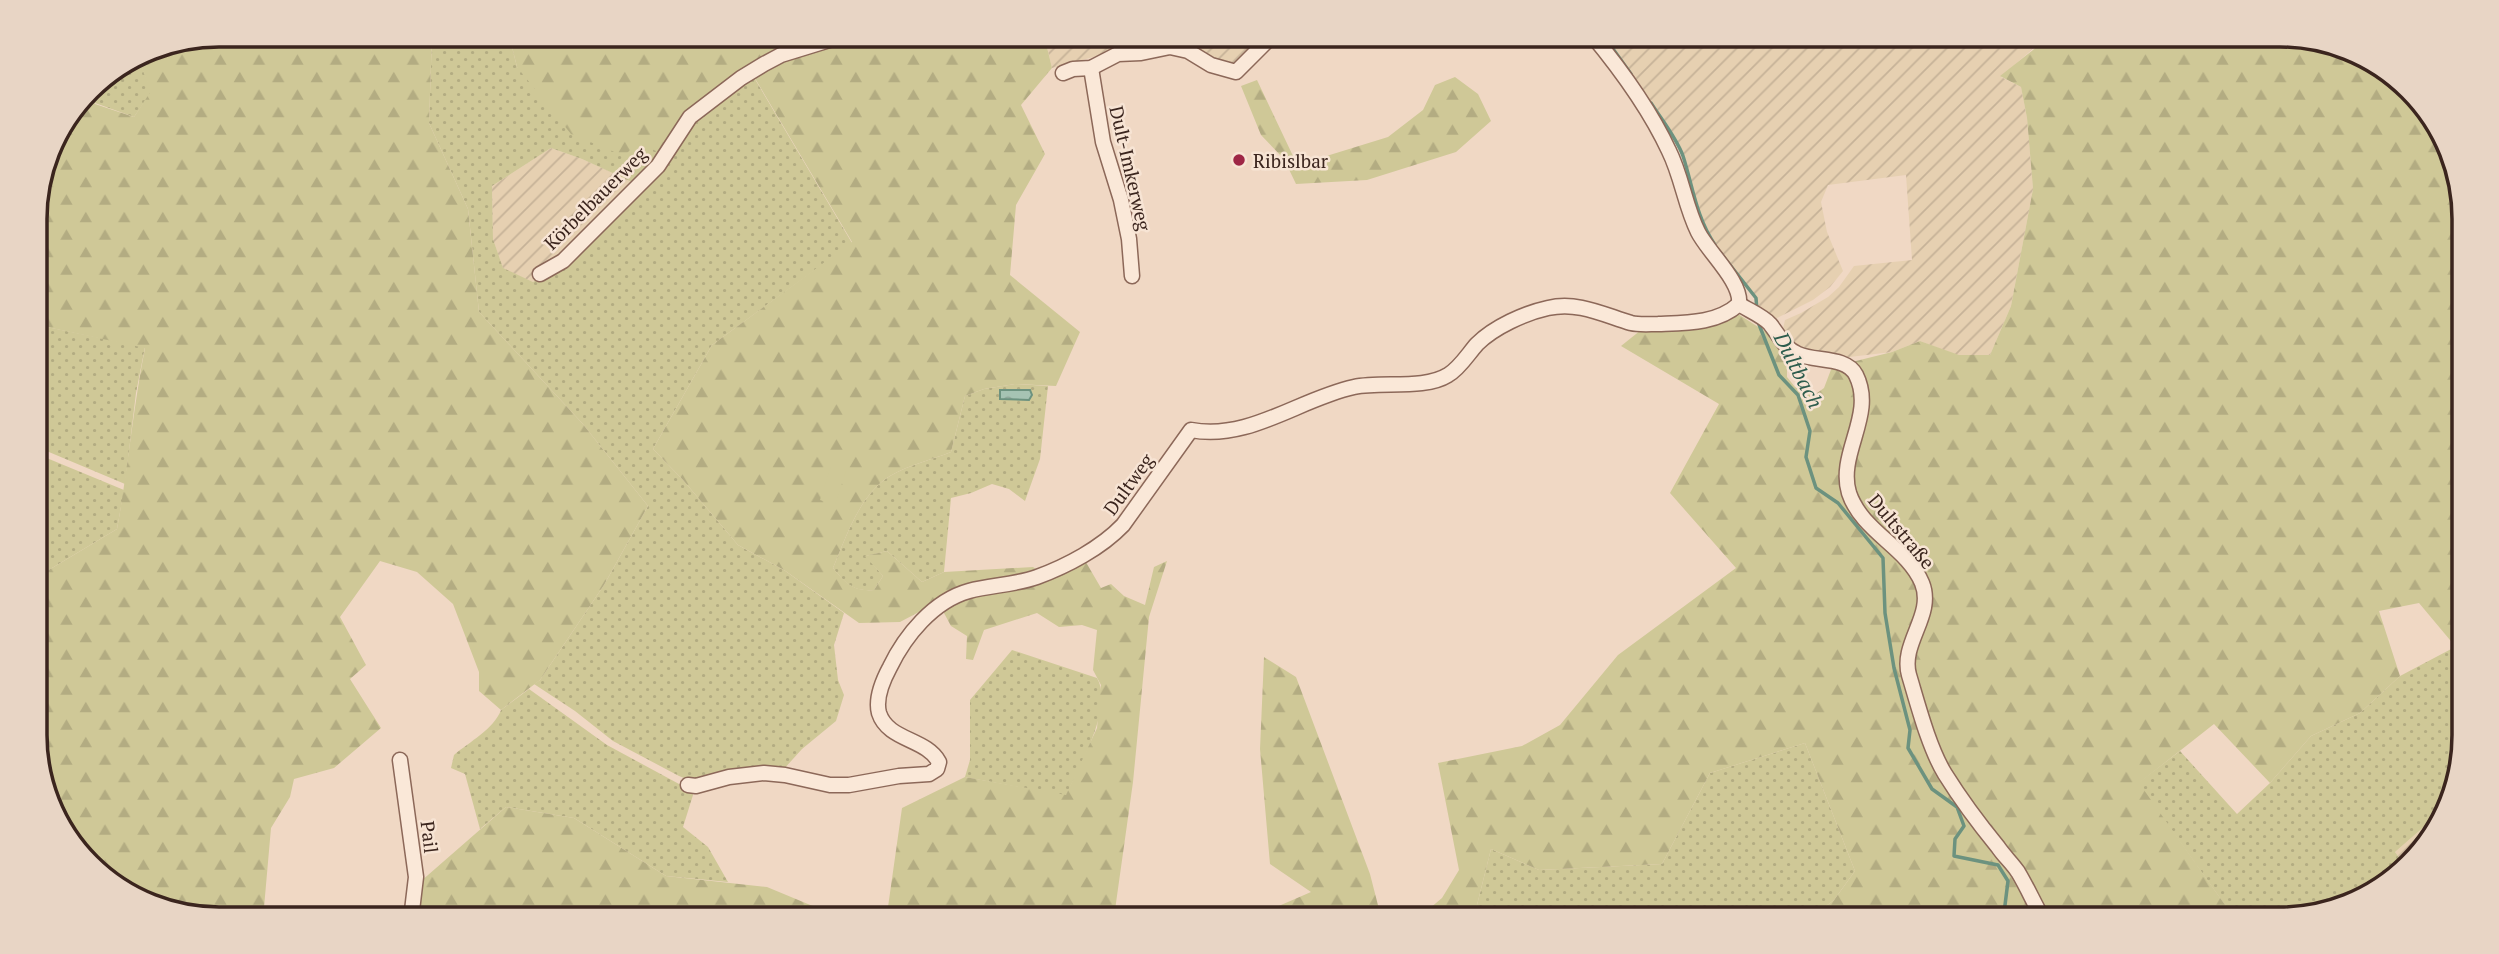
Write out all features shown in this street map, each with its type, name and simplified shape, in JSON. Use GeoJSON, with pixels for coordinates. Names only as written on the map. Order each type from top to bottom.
{"type":"FeatureCollection","features":[{"type":"Feature","properties":{"kind":"street","name":"Körbelbauerweg"},"geometry":{"type":"LineString","coordinates":[[540,274],[563,261],[658,166],[690,117],[764,64],[780,55],[806,47]]}},
{"type":"Feature","properties":{"kind":"street"},"geometry":{"type":"LineString","coordinates":[[1063,73],[1073,69],[1091,68],[1118,54],[1170,47],[1188,51],[1212,65],[1236,72],[1261,47]]}},
{"type":"Feature","properties":{"kind":"street"},"geometry":{"type":"LineString","coordinates":[[1601,47],[1636,96],[1670,152],[1699,233],[1735,285],[1740,295],[1739,304]]}},
{"type":"Feature","properties":{"kind":"street","name":"Dult-Imkerweg"},"geometry":{"type":"LineString","coordinates":[[1091,68],[1102,142],[1121,200],[1129,239],[1132,276]]}},
{"type":"Feature","properties":{"kind":"street","name":"Dultstraße"},"geometry":{"type":"LineString","coordinates":[[1739,304],[1769,322],[1782,342],[1795,353],[1841,363],[1854,372],[1863,402],[1847,465],[1846,480],[1850,496],[1872,530],[1899,553],[1916,572],[1923,586],[1922,617],[1911,642],[1908,670],[1935,755],[1945,774],[1997,847],[2017,870],[2036,906]]}},
{"type":"Feature","properties":{"kind":"street","name":"Dultweg"},"geometry":{"type":"LineString","coordinates":[[688,785],[696,786],[729,777],[764,773],[830,785],[849,785],[899,776],[929,774],[937,769],[939,762],[934,752],[895,733],[886,725],[879,712],[879,696],[885,677],[910,634],[923,619],[966,592],[1036,578],[1112,537],[1191,430],[1202,432],[1237,429],[1353,387],[1430,382],[1448,375],[1480,341],[1529,314],[1550,307],[1583,308],[1634,324],[1691,323],[1731,312],[1739,304]]}},
{"type":"Feature","properties":{"kind":"street","name":"Pail"},"geometry":{"type":"LineString","coordinates":[[400,760],[416,877],[412,907]]}},
{"type":"Feature","properties":{"kind":"shaded area"},"geometry":{"type":"Polygon","coordinates":[[[1047,47],[1131,47],[1052,68],[1047,47]]]}},
{"type":"Feature","properties":{"kind":"shaded area"},"geometry":{"type":"Polygon","coordinates":[[[1131,47],[1254,47],[1233,65],[1202,56],[1131,47]]]}},
{"type":"Feature","properties":{"kind":"shaded area"},"geometry":{"type":"Polygon","coordinates":[[[1611,47],[2035,47],[2001,77],[2021,87],[2027,118],[2033,189],[2011,306],[1990,355],[1959,356],[1920,341],[1892,352],[1841,358],[1805,352],[1791,345],[1782,333],[1785,320],[1828,297],[1854,266],[1912,260],[1906,175],[1828,185],[1821,202],[1827,232],[1843,271],[1830,287],[1813,300],[1769,322],[1756,307],[1756,298],[1705,230],[1682,153],[1611,47]]]}},
{"type":"Feature","properties":{"kind":"shaded area"},"geometry":{"type":"Polygon","coordinates":[[[551,148],[642,186],[566,261],[533,282],[503,269],[493,239],[492,186],[551,148]]]}},
{"type":"Feature","properties":{"kind":"shaded area"},"geometry":{"type":"Polygon","coordinates":[[[2427,824],[2399,858],[2395,852],[2427,824]]]}},
{"type":"Feature","properties":{"kind":"green space"},"geometry":{"type":"Polygon","coordinates":[[[432,47],[512,47],[517,67],[638,142],[749,69],[852,243],[712,345],[653,449],[738,545],[784,570],[844,613],[834,645],[838,680],[844,695],[836,721],[802,749],[783,770],[694,782],[613,741],[534,684],[540,680],[604,585],[648,506],[582,423],[479,312],[468,209],[429,123],[432,47]],[[551,148],[492,186],[493,239],[503,268],[533,282],[566,261],[641,186],[551,148]]]}},
{"type":"Feature","properties":{"kind":"green space"},"geometry":{"type":"Polygon","coordinates":[[[432,47],[429,123],[468,209],[479,312],[582,423],[648,506],[604,585],[540,680],[501,710],[479,691],[479,672],[453,604],[417,572],[380,561],[340,617],[366,665],[350,679],[381,728],[334,768],[294,779],[290,797],[271,828],[264,907],[219,907],[175,901],[143,889],[124,878],[90,848],[76,830],[56,790],[49,757],[47,571],[117,529],[145,348],[48,327],[49,197],[60,153],[70,133],[90,106],[94,102],[134,117],[151,91],[141,66],[164,56],[197,49],[432,47]]]}},
{"type":"Feature","properties":{"kind":"green space"},"geometry":{"type":"Polygon","coordinates":[[[512,47],[1047,47],[1052,68],[1021,105],[1045,154],[1016,205],[1010,275],[1080,332],[1056,386],[1015,384],[984,389],[965,396],[951,452],[904,469],[879,484],[855,517],[833,568],[850,585],[861,590],[874,590],[883,576],[865,556],[887,551],[922,582],[944,572],[1033,567],[1040,572],[1080,552],[1101,588],[1111,584],[1124,596],[1145,605],[1154,567],[1167,561],[1149,617],[1133,782],[1115,907],[888,907],[902,808],[965,777],[1066,795],[1097,728],[1101,685],[1093,670],[1097,630],[1082,625],[1059,627],[1037,613],[984,630],[973,660],[966,659],[967,636],[951,626],[938,602],[900,622],[859,623],[784,570],[738,545],[653,449],[712,345],[852,242],[750,70],[660,153],[638,142],[624,156],[571,134],[517,67],[512,47]]]}},
{"type":"Feature","properties":{"kind":"green space"},"geometry":{"type":"Polygon","coordinates":[[[2036,47],[2280,47],[2313,51],[2335,56],[2375,76],[2401,98],[2429,133],[2446,175],[2452,219],[2452,642],[2419,603],[2379,611],[2400,676],[2360,713],[2311,736],[2270,783],[2214,724],[2139,783],[2226,906],[1826,906],[1834,900],[1855,871],[1805,743],[1710,773],[1662,864],[1539,870],[1491,849],[1477,906],[1432,906],[1442,898],[1459,870],[1438,763],[1522,746],[1560,725],[1618,655],[1736,568],[1670,493],[1719,404],[1621,346],[1641,330],[1688,328],[1738,314],[1766,332],[1787,357],[1787,377],[1795,387],[1813,396],[1824,388],[1832,367],[1892,352],[1920,341],[1959,355],[1990,355],[2011,306],[2033,189],[2027,118],[2021,87],[2000,76],[2036,47]]]}},
{"type":"Feature","properties":{"kind":"green space"},"geometry":{"type":"Polygon","coordinates":[[[141,66],[152,91],[134,117],[95,103],[106,90],[141,66]]]}},
{"type":"Feature","properties":{"kind":"green space"},"geometry":{"type":"Polygon","coordinates":[[[1455,77],[1478,94],[1491,121],[1456,152],[1367,180],[1296,184],[1284,159],[1261,135],[1241,86],[1257,80],[1293,156],[1320,158],[1388,137],[1423,110],[1435,85],[1455,77]]]}},
{"type":"Feature","properties":{"kind":"green space"},"geometry":{"type":"Polygon","coordinates":[[[48,327],[145,347],[136,393],[125,484],[48,451],[48,327]]]}},
{"type":"Feature","properties":{"kind":"green space"},"geometry":{"type":"Polygon","coordinates":[[[1015,384],[1048,386],[1040,459],[1025,501],[1009,489],[992,484],[951,498],[944,572],[922,582],[887,551],[866,556],[883,576],[874,590],[860,590],[846,582],[833,568],[855,517],[870,494],[897,472],[951,452],[965,396],[984,389],[1015,384]]]}},
{"type":"Feature","properties":{"kind":"green space"},"geometry":{"type":"Polygon","coordinates":[[[48,458],[124,490],[117,529],[47,571],[48,458]]]}},
{"type":"Feature","properties":{"kind":"green space"},"geometry":{"type":"Polygon","coordinates":[[[831,466],[846,471],[835,505],[820,500],[831,466]]]}},
{"type":"Feature","properties":{"kind":"green space"},"geometry":{"type":"Polygon","coordinates":[[[2452,649],[2452,735],[2448,768],[2443,790],[2426,825],[2395,852],[2399,858],[2384,871],[2356,889],[2335,898],[2291,906],[2226,906],[2138,783],[2180,751],[2237,814],[2270,783],[2311,736],[2360,713],[2400,676],[2452,649]]]}},
{"type":"Feature","properties":{"kind":"green space"},"geometry":{"type":"Polygon","coordinates":[[[1012,650],[1097,678],[1101,690],[1098,720],[1086,754],[1066,796],[965,777],[970,760],[970,700],[1012,650]]]}},
{"type":"Feature","properties":{"kind":"green space"},"geometry":{"type":"Polygon","coordinates":[[[1264,657],[1296,677],[1370,874],[1378,906],[1278,906],[1311,892],[1270,864],[1260,749],[1264,657]]]}},
{"type":"Feature","properties":{"kind":"green space"},"geometry":{"type":"Polygon","coordinates":[[[529,689],[607,745],[692,791],[683,827],[708,847],[728,882],[666,876],[574,818],[506,807],[480,829],[465,774],[451,768],[454,755],[487,729],[501,710],[529,689]]]}},
{"type":"Feature","properties":{"kind":"green space"},"geometry":{"type":"Polygon","coordinates":[[[1805,743],[1855,871],[1834,900],[1826,906],[1477,906],[1491,849],[1539,870],[1662,864],[1710,773],[1805,743]]]}},
{"type":"Feature","properties":{"kind":"green space"},"geometry":{"type":"Polygon","coordinates":[[[506,807],[574,818],[666,876],[767,887],[814,907],[419,907],[420,882],[506,807]]]}},
{"type":"Feature","properties":{"kind":"water"},"geometry":{"type":"Polygon","coordinates":[[[1000,390],[1030,390],[1032,395],[1029,400],[1000,399],[1000,390]]]}},
{"type":"Feature","properties":{"kind":"waterway","name":"Dultbach"},"geometry":{"type":"LineString","coordinates":[[1612,47],[1631,74]]}},
{"type":"Feature","properties":{"kind":"waterway","name":"Dultbach"},"geometry":{"type":"LineString","coordinates":[[1651,103],[1680,149],[1699,213],[1715,245]]}},
{"type":"Feature","properties":{"kind":"waterway","name":"Dultbach"},"geometry":{"type":"LineString","coordinates":[[1719,251],[1756,298],[1757,311]]}},
{"type":"Feature","properties":{"kind":"waterway","name":"Dultbach"},"geometry":{"type":"LineString","coordinates":[[1758,322],[1779,375],[1798,395],[1810,431],[1806,457],[1816,488],[1838,503],[1883,558],[1885,613],[1894,668],[1910,730],[1908,748],[1932,789],[1957,807],[1964,826],[1955,839],[1954,856],[1998,865],[2008,881],[2005,906]]}},
{"type":"Feature","properties":{"kind":"place","name":"Ribislbar"},"geometry":{"type":"Point","coordinates":[1239,160]}}]}
